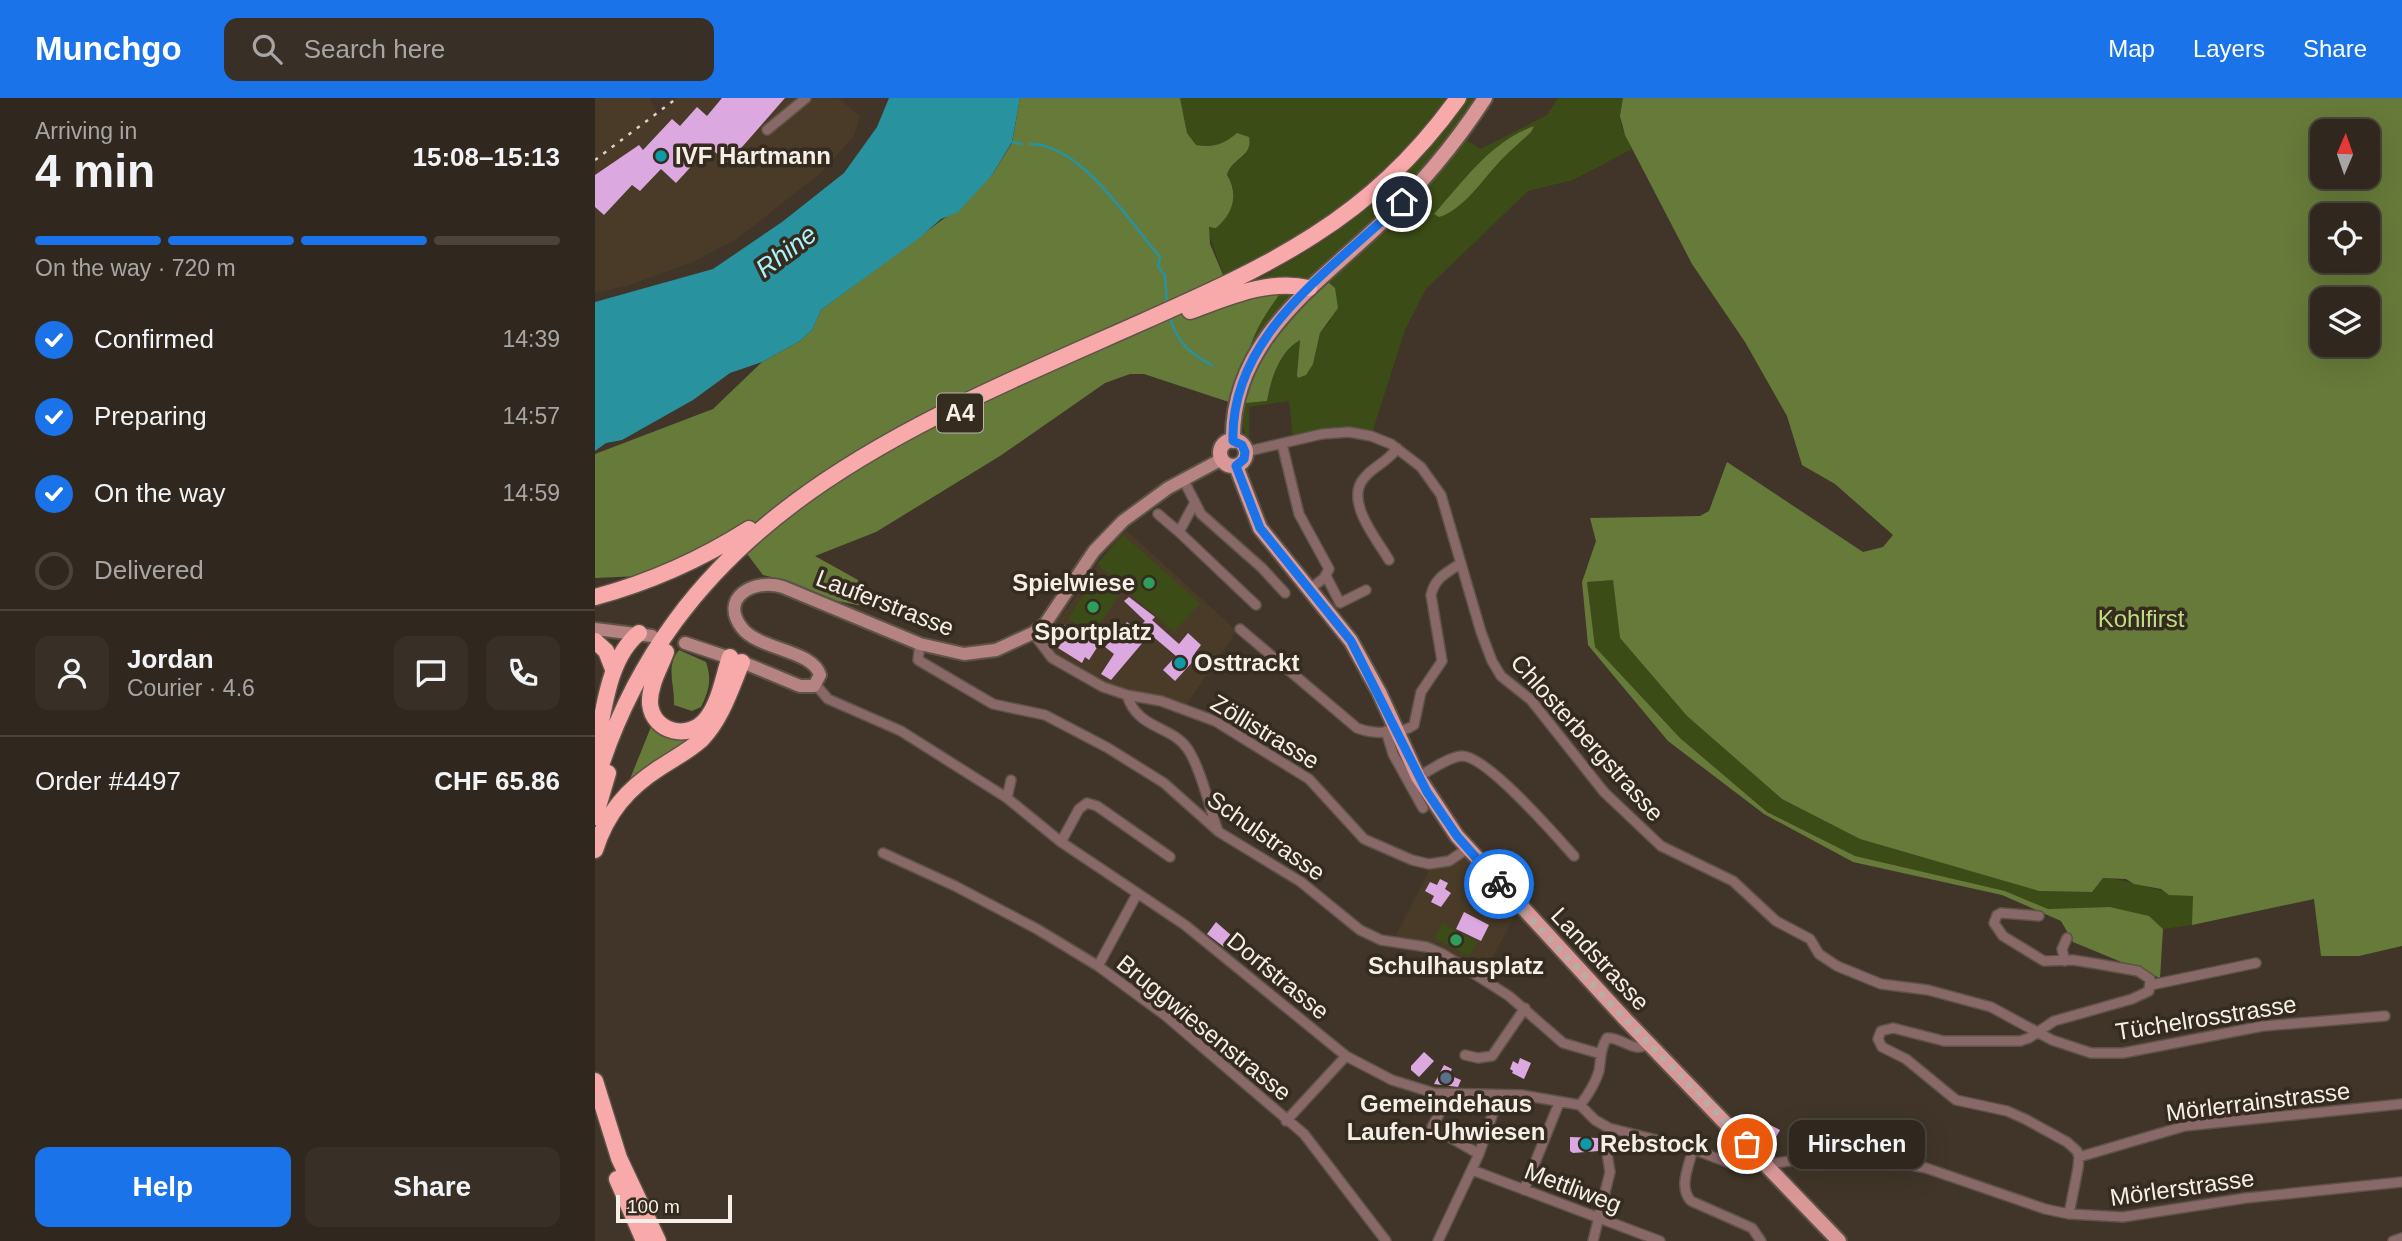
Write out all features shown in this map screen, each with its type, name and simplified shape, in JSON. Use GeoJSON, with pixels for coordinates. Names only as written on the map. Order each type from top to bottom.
{"type":"FeatureCollection","features":[{"type":"Feature","properties":{"kind":"highway","name":"A4"},"geometry":{"type":"LineString","coordinates":[[595,817],[610,767],[628,722],[666,652],[705,598],[747,554],[794,513],[845,476],[944,421],[1145,325],[1168,319],[1267,265],[1331,226],[1378,188],[1425,140],[1458,98]]}},
{"type":"Feature","properties":{"kind":"highway"},"geometry":{"type":"LineString","coordinates":[[1196,304],[1269,286],[1303,286]]}},
{"type":"Feature","properties":{"kind":"highway","name":"A4"},"geometry":{"type":"LineString","coordinates":[[595,784],[624,710],[667,634],[722,566],[766,523],[849,463],[922,422],[1196,304]]}},
{"type":"Feature","properties":{"kind":"highway"},"geometry":{"type":"LineString","coordinates":[[595,597],[682,567],[798,498]]}},
{"type":"Feature","properties":{"kind":"highway"},"geometry":{"type":"LineString","coordinates":[[595,751],[613,669],[622,649],[646,635]]}},
{"type":"Feature","properties":{"kind":"highway"},"geometry":{"type":"LineString","coordinates":[[595,641],[606,652],[613,669]]}},
{"type":"Feature","properties":{"kind":"highway","name":"A4"},"geometry":{"type":"LineString","coordinates":[[666,652],[653,683],[650,703],[656,719],[670,730],[691,730],[705,721],[736,660]]}},
{"type":"Feature","properties":{"kind":"highway"},"geometry":{"type":"LineString","coordinates":[[595,850],[607,820],[627,793],[643,779],[689,750],[708,731],[722,710],[736,660]]}},
{"type":"Feature","properties":{"kind":"highway"},"geometry":{"type":"LineString","coordinates":[[595,1082],[619,1158],[658,1241]]}},
{"type":"Feature","properties":{"kind":"highway"},"geometry":{"type":"LineString","coordinates":[[595,1115],[614,1171],[644,1241]]}},
{"type":"Feature","properties":{"kind":"main road"},"geometry":{"type":"LineString","coordinates":[[1233,441],[1236,399],[1244,374],[1259,346],[1303,286],[1376,228],[1420,183],[1485,98]]}},
{"type":"Feature","properties":{"kind":"main road"},"geometry":{"type":"LineString","coordinates":[[1233,441],[1242,445],[1244,459],[1236,466],[1229,466],[1221,460],[1221,447],[1233,441]]}},
{"type":"Feature","properties":{"kind":"main road","name":"Landstrasse"},"geometry":{"type":"LineString","coordinates":[[1236,466],[1260,528],[1351,641],[1379,692],[1391,731],[1446,821],[1467,849],[1839,1241]]}},
{"type":"Feature","properties":{"kind":"street"},"geometry":{"type":"LineString","coordinates":[[767,130],[806,98]]}},
{"type":"Feature","properties":{"kind":"street","name":"Chlosterbergstrasse"},"geometry":{"type":"LineString","coordinates":[[1245,452],[1322,435],[1349,432],[1371,436],[1397,448],[1421,467],[1441,495],[1481,632],[1496,669],[1510,685],[1531,700],[1604,792],[1661,846],[1733,881],[1776,922],[1810,939],[1819,954],[1837,966],[1881,984],[1928,990],[1982,1004],[2012,1016],[2037,1031]]}},
{"type":"Feature","properties":{"kind":"street"},"geometry":{"type":"LineString","coordinates":[[1282,444],[1299,514],[1327,563],[1329,573],[1310,589]]}},
{"type":"Feature","properties":{"kind":"street"},"geometry":{"type":"LineString","coordinates":[[1389,561],[1362,512],[1357,497],[1362,479],[1386,462],[1397,448]]}},
{"type":"Feature","properties":{"kind":"street","name":"Lauferstrasse"},"geometry":{"type":"LineString","coordinates":[[816,685],[820,673],[813,664],[756,639],[741,627],[736,609],[745,590],[760,583],[774,584],[920,644],[952,652],[975,654],[996,650],[1033,633],[1053,615],[1084,564],[1112,530],[1151,498],[1221,460]]}},
{"type":"Feature","properties":{"kind":"street"},"geometry":{"type":"LineString","coordinates":[[1183,479],[1194,504],[1285,593]]}},
{"type":"Feature","properties":{"kind":"street"},"geometry":{"type":"LineString","coordinates":[[1179,532],[1194,504]]}},
{"type":"Feature","properties":{"kind":"street"},"geometry":{"type":"LineString","coordinates":[[1158,513],[1256,605]]}},
{"type":"Feature","properties":{"kind":"street"},"geometry":{"type":"LineString","coordinates":[[1240,629],[1348,723],[1367,732],[1404,732],[1414,725],[1421,692],[1442,661],[1431,595],[1438,578],[1461,564]]}},
{"type":"Feature","properties":{"kind":"street"},"geometry":{"type":"LineString","coordinates":[[1326,576],[1340,603],[1366,590]]}},
{"type":"Feature","properties":{"kind":"street"},"geometry":{"type":"LineString","coordinates":[[595,629],[646,635]]}},
{"type":"Feature","properties":{"kind":"street","name":"Zöllistrasse"},"geometry":{"type":"LineString","coordinates":[[1033,633],[1055,660],[1103,687],[1127,695],[1161,701],[1215,721],[1309,779],[1364,839],[1412,860],[1429,864],[1450,861],[1467,849]]}},
{"type":"Feature","properties":{"kind":"street"},"geometry":{"type":"LineString","coordinates":[[685,643],[803,687],[816,685]]}},
{"type":"Feature","properties":{"kind":"street","name":"Schulstrasse"},"geometry":{"type":"LineString","coordinates":[[920,644],[918,660],[993,704],[1045,715],[1108,748],[1164,783],[1219,832],[1301,882],[1360,930],[1381,940],[1427,947],[1443,954],[1525,1008],[1563,1043],[1601,1054]]}},
{"type":"Feature","properties":{"kind":"street","name":"Dorfstrasse"},"geometry":{"type":"LineString","coordinates":[[816,685],[828,699],[901,731],[1007,798],[1062,842],[1185,925],[1346,1056],[1374,1072],[1404,1085],[1434,1093],[1534,1096],[1580,1105]]}},
{"type":"Feature","properties":{"kind":"street"},"geometry":{"type":"LineString","coordinates":[[1127,695],[1130,706],[1138,715],[1176,738],[1188,749],[1219,832]]}},
{"type":"Feature","properties":{"kind":"street"},"geometry":{"type":"LineString","coordinates":[[1391,731],[1393,754],[1423,808]]}},
{"type":"Feature","properties":{"kind":"street"},"geometry":{"type":"LineString","coordinates":[[1418,777],[1456,757],[1475,759],[1536,814],[1574,856]]}},
{"type":"Feature","properties":{"kind":"street"},"geometry":{"type":"LineString","coordinates":[[1007,798],[1011,780]]}},
{"type":"Feature","properties":{"kind":"street"},"geometry":{"type":"LineString","coordinates":[[1062,842],[1079,810],[1087,803],[1097,806],[1170,857]]}},
{"type":"Feature","properties":{"kind":"street","name":"Bruggwiesenstrasse"},"geometry":{"type":"LineString","coordinates":[[883,853],[1002,910],[1098,966],[1166,1016],[1314,1146],[1386,1241]]}},
{"type":"Feature","properties":{"kind":"street"},"geometry":{"type":"LineString","coordinates":[[1098,966],[1137,894]]}},
{"type":"Feature","properties":{"kind":"street"},"geometry":{"type":"LineString","coordinates":[[2039,916],[2001,913],[1994,923],[2003,936],[2040,959],[2052,963],[2073,960],[2138,971],[2148,976],[2151,985]]}},
{"type":"Feature","properties":{"kind":"street"},"geometry":{"type":"LineString","coordinates":[[2065,961],[2062,949],[2067,938]]}},
{"type":"Feature","properties":{"kind":"street"},"geometry":{"type":"LineString","coordinates":[[2069,1214],[2080,1157],[2067,1142],[2007,1111],[1956,1100],[1906,1059],[1882,1047],[1878,1039],[1881,1031],[1888,1028],[1933,1040],[1955,1042],[2025,1040],[2055,1021],[2144,995],[2151,985],[2256,963]]}},
{"type":"Feature","properties":{"kind":"street"},"geometry":{"type":"LineString","coordinates":[[1465,1055],[1478,1058],[1492,1056],[1525,1008]]}},
{"type":"Feature","properties":{"kind":"street","name":"Tüchelrosstrasse"},"geometry":{"type":"LineString","coordinates":[[2037,1031],[2068,1048],[2106,1054],[2150,1048],[2251,1027],[2385,1016]]}},
{"type":"Feature","properties":{"kind":"street"},"geometry":{"type":"LineString","coordinates":[[1649,1043],[1644,1048],[1636,1048],[1613,1037],[1607,1038],[1589,1094],[1580,1105],[1595,1120],[1609,1128],[1693,1149],[1742,1168],[1766,1164]]}},
{"type":"Feature","properties":{"kind":"street"},"geometry":{"type":"LineString","coordinates":[[1286,1121],[1346,1056]]}},
{"type":"Feature","properties":{"kind":"street"},"geometry":{"type":"LineString","coordinates":[[1450,1094],[1432,1127],[1479,1154]]}},
{"type":"Feature","properties":{"kind":"street"},"geometry":{"type":"LineString","coordinates":[[1437,1241],[1479,1154],[1499,1095]]}},
{"type":"Feature","properties":{"kind":"street"},"geometry":{"type":"LineString","coordinates":[[1524,1190],[1559,1102]]}},
{"type":"Feature","properties":{"kind":"street","name":"Mörlerrainstrasse"},"geometry":{"type":"LineString","coordinates":[[2080,1157],[2185,1126],[2402,1104]]}},
{"type":"Feature","properties":{"kind":"street"},"geometry":{"type":"LineString","coordinates":[[1593,1241],[1610,1172],[1605,1141],[1609,1128]]}},
{"type":"Feature","properties":{"kind":"street"},"geometry":{"type":"LineString","coordinates":[[1693,1149],[1685,1194],[1692,1201],[1752,1228],[1761,1241]]}},
{"type":"Feature","properties":{"kind":"street","name":"Mörlerstrasse"},"geometry":{"type":"LineString","coordinates":[[1766,1164],[1824,1156],[1881,1159],[1926,1168],[2045,1209],[2069,1214],[2123,1217],[2246,1198],[2402,1182]]}},
{"type":"Feature","properties":{"kind":"street","name":"Mettliweg"},"geometry":{"type":"LineString","coordinates":[[1472,1170],[1660,1241]]}},
{"type":"Feature","properties":{"kind":"street"},"geometry":{"type":"LineString","coordinates":[[2393,1241],[2402,1238]]}},
{"type":"Feature","properties":{"kind":"shaded area"},"geometry":{"type":"Polygon","coordinates":[[[595,98],[649,98],[659,115],[677,98],[838,98],[860,116],[854,136],[823,171],[737,239],[693,262],[627,286],[595,292],[595,98]]]}},
{"type":"Feature","properties":{"kind":"shaded area"},"geometry":{"type":"Polygon","coordinates":[[[1127,531],[1237,631],[1186,705],[1162,697],[1127,693],[1051,654],[1039,635],[1068,608],[1117,537],[1127,531]]]}},
{"type":"Feature","properties":{"kind":"shaded area"},"geometry":{"type":"Polygon","coordinates":[[[1466,856],[1517,912],[1484,973],[1440,947],[1395,937],[1431,867],[1466,856]]]}},
{"type":"Feature","properties":{"kind":"green space"},"geometry":{"type":"Polygon","coordinates":[[[1020,98],[1180,98],[1187,133],[1196,145],[1218,144],[1237,133],[1249,137],[1245,154],[1229,169],[1227,175],[1233,189],[1232,203],[1222,222],[1216,228],[1209,227],[1210,244],[1232,296],[1287,284],[1255,335],[1245,371],[1322,277],[1335,288],[1338,308],[1320,333],[1313,364],[1306,375],[1298,378],[1297,375],[1300,340],[1281,359],[1267,401],[1235,404],[1144,374],[1130,374],[1105,383],[1000,456],[876,532],[815,556],[858,580],[870,599],[868,607],[837,601],[788,581],[763,575],[735,538],[664,575],[595,578],[595,454],[713,409],[762,362],[800,341],[812,330],[821,310],[950,214],[992,175],[1012,143],[1020,98]]]}},
{"type":"Feature","properties":{"kind":"green space"},"geometry":{"type":"Polygon","coordinates":[[[1180,98],[1455,98],[1404,156],[1343,209],[1225,279],[1208,232],[1210,227],[1223,222],[1231,204],[1233,187],[1227,175],[1229,168],[1246,154],[1237,133],[1218,144],[1196,145],[1187,133],[1180,98]]]}},
{"type":"Feature","properties":{"kind":"green space"},"geometry":{"type":"Polygon","coordinates":[[[1467,98],[1495,98],[1466,140],[1481,149],[1547,115],[1558,98],[1623,98],[1621,126],[1632,149],[1573,180],[1528,191],[1426,289],[1405,330],[1372,433],[1293,438],[1289,401],[1249,407],[1249,437],[1246,436],[1235,404],[1267,401],[1281,359],[1300,340],[1297,375],[1313,364],[1320,333],[1333,318],[1244,374],[1248,349],[1262,318],[1230,293],[1302,255],[1362,212],[1416,162],[1467,98]]]}},
{"type":"Feature","properties":{"kind":"green space","name":"Kohlfirst"},"geometry":{"type":"Polygon","coordinates":[[[1623,98],[2402,98],[2402,946],[2359,956],[2321,956],[2314,899],[2192,925],[2193,896],[2169,895],[2161,889],[2134,884],[2126,879],[2103,878],[2092,892],[2039,891],[1860,839],[1782,799],[1687,716],[1620,638],[1613,580],[1587,582],[1595,647],[1680,738],[1767,812],[1855,856],[2005,891],[2048,909],[2110,907],[2149,916],[2163,929],[2160,978],[2073,942],[2061,921],[2002,895],[1853,862],[1764,814],[1668,741],[1588,645],[1582,582],[1596,541],[1590,518],[1700,516],[1709,511],[1727,462],[1863,552],[1883,547],[1893,535],[1835,484],[1802,465],[1787,416],[1745,342],[1692,264],[1625,135],[1620,116],[1623,98]]]}},
{"type":"Feature","properties":{"kind":"green space"},"geometry":{"type":"Polygon","coordinates":[[[1534,126],[1465,200],[1448,213],[1439,217],[1434,214],[1491,152],[1518,133],[1534,126]]]}},
{"type":"Feature","properties":{"kind":"green space","name":"Spielwiese"},"geometry":{"type":"Polygon","coordinates":[[[1123,535],[1200,603],[1174,632],[1097,564],[1123,535]]]}},
{"type":"Feature","properties":{"kind":"green space"},"geometry":{"type":"Polygon","coordinates":[[[1613,579],[1620,638],[1687,716],[1782,799],[1860,839],[2039,891],[2092,892],[2103,878],[2194,896],[2192,925],[2163,929],[2149,916],[2110,907],[2048,909],[2005,891],[1855,856],[1767,812],[1680,738],[1595,647],[1587,582],[1613,579]]]}},
{"type":"Feature","properties":{"kind":"green space","name":"Sportplatz"},"geometry":{"type":"Polygon","coordinates":[[[1093,580],[1118,596],[1093,634],[1068,619],[1093,580]]]}},
{"type":"Feature","properties":{"kind":"green space"},"geometry":{"type":"Polygon","coordinates":[[[679,650],[706,662],[708,668],[709,685],[706,695],[701,707],[692,711],[674,705],[672,663],[679,650]]]}},
{"type":"Feature","properties":{"kind":"green space"},"geometry":{"type":"Polygon","coordinates":[[[651,727],[664,735],[691,742],[630,779],[651,727]]]}},
{"type":"Feature","properties":{"kind":"green space","name":"Schulhausplatz"},"geometry":{"type":"Polygon","coordinates":[[[1442,923],[1477,942],[1469,956],[1435,938],[1442,923]]]}},
{"type":"Feature","properties":{"kind":"water","name":"Rhine"},"geometry":{"type":"Polygon","coordinates":[[[889,98],[1020,98],[1012,142],[992,175],[958,212],[941,219],[821,310],[812,330],[800,341],[762,362],[730,373],[693,400],[622,440],[606,443],[595,451],[595,302],[713,269],[782,222],[844,173],[877,127],[889,98]]]}},
{"type":"Feature","properties":{"kind":"building","name":"IVF Hartmann"},"geometry":{"type":"Polygon","coordinates":[[[722,98],[785,98],[728,163],[709,147],[676,183],[661,169],[640,191],[632,185],[604,215],[595,207],[595,175],[639,145],[643,150],[672,119],[680,126],[697,107],[707,116],[722,98]]]}},
{"type":"Feature","properties":{"kind":"building"},"geometry":{"type":"Polygon","coordinates":[[[1129,597],[1155,617],[1152,620],[1179,644],[1188,633],[1201,645],[1195,653],[1198,656],[1175,681],[1163,670],[1176,656],[1150,634],[1111,680],[1101,674],[1114,654],[1105,647],[1127,622],[1137,630],[1145,621],[1124,601],[1129,597]]]}},
{"type":"Feature","properties":{"kind":"building"},"geometry":{"type":"Polygon","coordinates":[[[1064,625],[1098,646],[1089,660],[1085,657],[1082,663],[1058,648],[1063,641],[1056,637],[1064,625]]]}},
{"type":"Feature","properties":{"kind":"building"},"geometry":{"type":"Polygon","coordinates":[[[1440,879],[1448,883],[1445,889],[1451,893],[1441,907],[1431,902],[1434,896],[1425,891],[1430,882],[1437,885],[1440,879]]]}},
{"type":"Feature","properties":{"kind":"building"},"geometry":{"type":"Polygon","coordinates":[[[1464,912],[1489,925],[1481,941],[1456,929],[1464,912]]]}},
{"type":"Feature","properties":{"kind":"building"},"geometry":{"type":"Polygon","coordinates":[[[1216,922],[1232,936],[1224,947],[1207,934],[1216,922]]]}},
{"type":"Feature","properties":{"kind":"building"},"geometry":{"type":"Polygon","coordinates":[[[1424,1052],[1434,1061],[1419,1077],[1411,1070],[1411,1066],[1424,1052]]]}},
{"type":"Feature","properties":{"kind":"building"},"geometry":{"type":"Polygon","coordinates":[[[1520,1058],[1531,1063],[1524,1079],[1510,1069],[1513,1061],[1518,1064],[1520,1058]]]}},
{"type":"Feature","properties":{"kind":"building","name":"Gemeindehaus Laufen-Uhwiesen"},"geometry":{"type":"Polygon","coordinates":[[[1444,1065],[1452,1069],[1449,1075],[1461,1080],[1458,1087],[1434,1084],[1444,1065]]]}},
{"type":"Feature","properties":{"kind":"building"},"geometry":{"type":"Polygon","coordinates":[[[1749,1114],[1780,1130],[1772,1144],[1742,1125],[1749,1114]]]}},
{"type":"Feature","properties":{"kind":"building","name":"Rebstock"},"geometry":{"type":"Polygon","coordinates":[[[1570,1137],[1599,1138],[1599,1151],[1573,1153],[1570,1151],[1570,1137]]]}},
{"type":"Feature","properties":{"kind":"waterway"},"geometry":{"type":"LineString","coordinates":[[1012,142],[1022,144]]}},
{"type":"Feature","properties":{"kind":"waterway"},"geometry":{"type":"LineString","coordinates":[[1030,144],[1049,147],[1068,157],[1103,187],[1160,257],[1158,266],[1165,276],[1167,304]]}},
{"type":"Feature","properties":{"kind":"waterway"},"geometry":{"type":"LineString","coordinates":[[1170,318],[1176,334],[1185,346],[1212,365]]}},
{"type":"Feature","properties":{"kind":"railway"},"geometry":{"type":"LineString","coordinates":[[595,160],[677,98]]}},
{"type":"Feature","properties":{"kind":"way so far"},"geometry":{"type":"LineString","coordinates":[[1499,884],[1747,1144]]}},
{"type":"Feature","properties":{"kind":"place","name":"IVF Hartmann"},"geometry":{"type":"Point","coordinates":[661,156]}},
{"type":"Feature","properties":{"kind":"place","name":"Spielwiese"},"geometry":{"type":"Point","coordinates":[1149,583]}},
{"type":"Feature","properties":{"kind":"place","name":"Sportplatz"},"geometry":{"type":"Point","coordinates":[1093,607]}},
{"type":"Feature","properties":{"kind":"place","name":"Osttrackt"},"geometry":{"type":"Point","coordinates":[1180,663]}},
{"type":"Feature","properties":{"kind":"place","name":"Schulhausplatz"},"geometry":{"type":"Point","coordinates":[1456,940]}},
{"type":"Feature","properties":{"kind":"place","name":"Gemeindehaus Laufen-Uhwiesen"},"geometry":{"type":"Point","coordinates":[1446,1078]}},
{"type":"Feature","properties":{"kind":"place","name":"Rebstock"},"geometry":{"type":"Point","coordinates":[1586,1144]}},
{"type":"Feature","properties":{"kind":"place","name":"Hirschen"},"geometry":{"type":"Point","coordinates":[1747,1144]}},
{"type":"Feature","properties":{"kind":"route"},"geometry":{"type":"LineString","coordinates":[[1402,202],[1298,299],[1259,346],[1244,374],[1235,404],[1233,441],[1242,445],[1245,452],[1244,459],[1236,466],[1260,528],[1351,641],[1427,792],[1467,849],[1499,884]]}}]}
